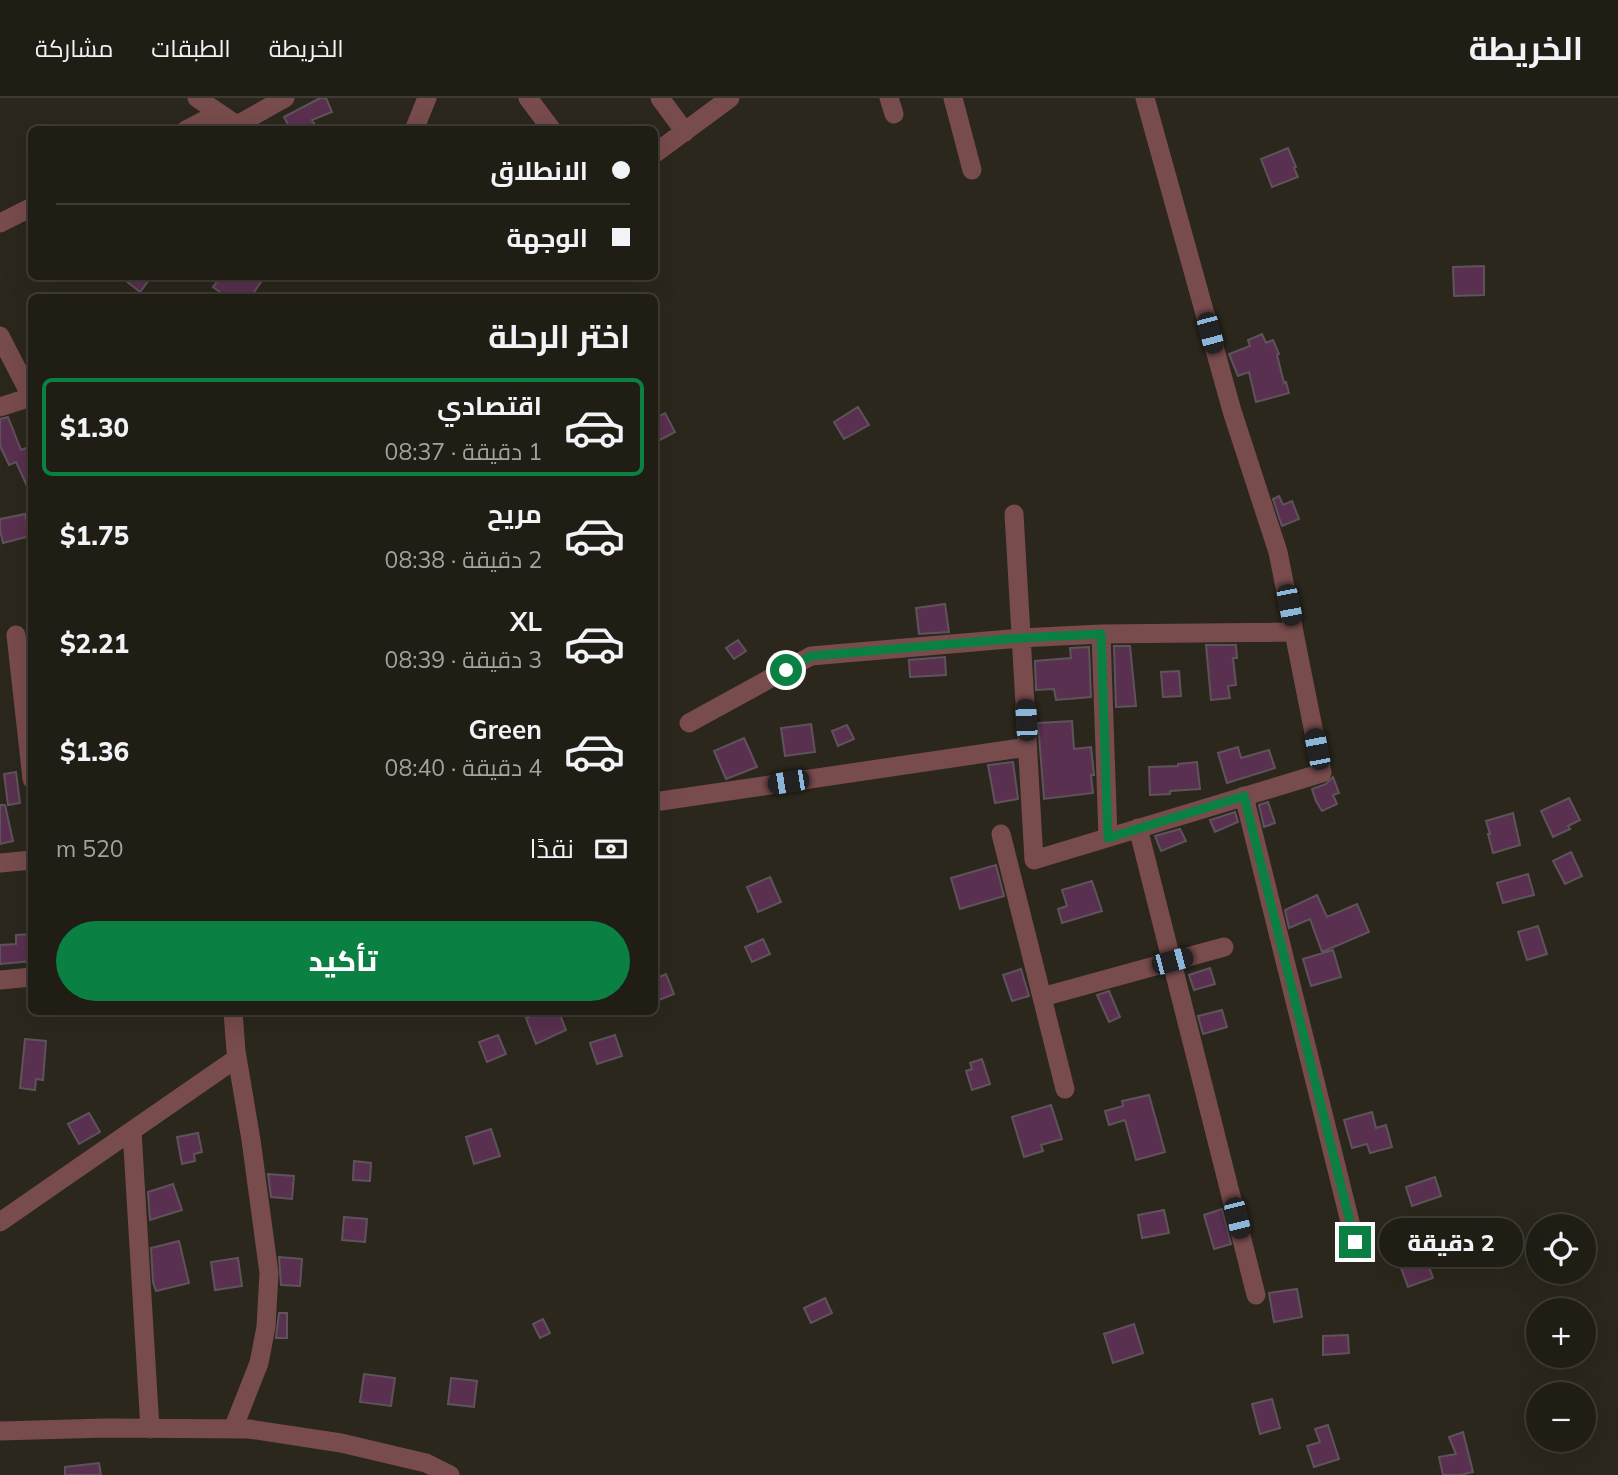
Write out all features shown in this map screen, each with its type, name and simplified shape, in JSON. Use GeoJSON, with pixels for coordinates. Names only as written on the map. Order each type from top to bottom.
{"type":"FeatureCollection","features":[{"type":"Feature","properties":{"kind":"street"},"geometry":{"type":"LineString","coordinates":[[197,98],[238,126]]}},
{"type":"Feature","properties":{"kind":"street"},"geometry":{"type":"LineString","coordinates":[[242,126],[285,98]]}},
{"type":"Feature","properties":{"kind":"street"},"geometry":{"type":"LineString","coordinates":[[416,126],[427,98]]}},
{"type":"Feature","properties":{"kind":"street"},"geometry":{"type":"LineString","coordinates":[[528,98],[549,126]]}},
{"type":"Feature","properties":{"kind":"street"},"geometry":{"type":"LineString","coordinates":[[660,98],[685,132]]}},
{"type":"Feature","properties":{"kind":"street"},"geometry":{"type":"LineString","coordinates":[[658,151],[730,98]]}},
{"type":"Feature","properties":{"kind":"street"},"geometry":{"type":"LineString","coordinates":[[953,98],[972,170]]}},
{"type":"Feature","properties":{"kind":"street"},"geometry":{"type":"LineString","coordinates":[[1014,514],[1034,860],[1322,773],[1278,552],[1232,411],[1145,98]]}},
{"type":"Feature","properties":{"kind":"street"},"geometry":{"type":"LineString","coordinates":[[194,126],[219,113]]}},
{"type":"Feature","properties":{"kind":"street"},"geometry":{"type":"LineString","coordinates":[[0,223],[28,209]]}},
{"type":"Feature","properties":{"kind":"street"},"geometry":{"type":"LineString","coordinates":[[0,336],[28,392]]}},
{"type":"Feature","properties":{"kind":"street"},"geometry":{"type":"LineString","coordinates":[[0,407],[28,399]]}},
{"type":"Feature","properties":{"kind":"street"},"geometry":{"type":"LineString","coordinates":[[688,723],[811,656],[1101,634],[1294,632]]}},
{"type":"Feature","properties":{"kind":"street"},"geometry":{"type":"LineString","coordinates":[[1101,634],[1108,838]]}},
{"type":"Feature","properties":{"kind":"street"},"geometry":{"type":"LineString","coordinates":[[16,635],[28,743]]}},
{"type":"Feature","properties":{"kind":"street"},"geometry":{"type":"LineString","coordinates":[[658,801],[1027,747]]}},
{"type":"Feature","properties":{"kind":"street"},"geometry":{"type":"LineString","coordinates":[[1244,796],[1355,1242]]}},
{"type":"Feature","properties":{"kind":"street"},"geometry":{"type":"LineString","coordinates":[[1138,828],[1256,1295]]}},
{"type":"Feature","properties":{"kind":"street"},"geometry":{"type":"LineString","coordinates":[[1001,834],[1065,1089]]}},
{"type":"Feature","properties":{"kind":"street"},"geometry":{"type":"LineString","coordinates":[[0,863],[28,860]]}},
{"type":"Feature","properties":{"kind":"street"},"geometry":{"type":"LineString","coordinates":[[1042,997],[1224,947]]}},
{"type":"Feature","properties":{"kind":"street"},"geometry":{"type":"LineString","coordinates":[[0,980],[28,977]]}},
{"type":"Feature","properties":{"kind":"street"},"geometry":{"type":"LineString","coordinates":[[233,1015],[237,1058],[269,1273],[266,1327],[260,1363],[233,1429]]}},
{"type":"Feature","properties":{"kind":"street"},"geometry":{"type":"LineString","coordinates":[[0,1222],[237,1058]]}},
{"type":"Feature","properties":{"kind":"street"},"geometry":{"type":"LineString","coordinates":[[132,1131],[150,1429]]}},
{"type":"Feature","properties":{"kind":"street"},"geometry":{"type":"LineString","coordinates":[[0,1431],[250,1429],[341,1443],[425,1463],[443,1474]]}},
{"type":"Feature","properties":{"kind":"building"},"geometry":{"type":"Polygon","coordinates":[[[320,98],[326,98],[332,112],[312,120],[315,125],[313,126],[289,126],[284,117],[320,98]]]}},
{"type":"Feature","properties":{"kind":"building"},"geometry":{"type":"Polygon","coordinates":[[[1288,148],[1298,177],[1272,187],[1261,159],[1288,148]]]}},
{"type":"Feature","properties":{"kind":"building"},"geometry":{"type":"Polygon","coordinates":[[[1484,266],[1484,295],[1454,296],[1453,267],[1484,266]]]}},
{"type":"Feature","properties":{"kind":"building"},"geometry":{"type":"Polygon","coordinates":[[[125,280],[149,280],[140,292],[125,280]]]}},
{"type":"Feature","properties":{"kind":"building"},"geometry":{"type":"Polygon","coordinates":[[[218,280],[261,282],[253,294],[223,294],[213,287],[218,280]]]}},
{"type":"Feature","properties":{"kind":"building"},"geometry":{"type":"Polygon","coordinates":[[[1262,334],[1266,343],[1273,340],[1289,393],[1256,402],[1249,372],[1238,376],[1229,354],[1250,346],[1248,340],[1262,334]]]}},
{"type":"Feature","properties":{"kind":"building"},"geometry":{"type":"Polygon","coordinates":[[[858,407],[869,425],[844,439],[834,422],[858,407]]]}},
{"type":"Feature","properties":{"kind":"building"},"geometry":{"type":"Polygon","coordinates":[[[665,413],[675,432],[658,441],[658,417],[665,413]]]}},
{"type":"Feature","properties":{"kind":"building"},"geometry":{"type":"Polygon","coordinates":[[[8,417],[21,450],[28,447],[28,488],[16,462],[9,465],[0,446],[0,419],[8,417]]]}},
{"type":"Feature","properties":{"kind":"building"},"geometry":{"type":"Polygon","coordinates":[[[1279,496],[1283,505],[1292,501],[1299,519],[1282,526],[1273,499],[1279,496]]]}},
{"type":"Feature","properties":{"kind":"building"},"geometry":{"type":"Polygon","coordinates":[[[25,514],[28,537],[3,543],[0,519],[25,514]]]}},
{"type":"Feature","properties":{"kind":"building"},"geometry":{"type":"Polygon","coordinates":[[[945,604],[949,632],[919,634],[916,608],[945,604]]]}},
{"type":"Feature","properties":{"kind":"building"},"geometry":{"type":"Polygon","coordinates":[[[738,640],[746,651],[734,659],[726,648],[738,640]]]}},
{"type":"Feature","properties":{"kind":"building"},"geometry":{"type":"Polygon","coordinates":[[[1206,645],[1236,645],[1237,658],[1233,658],[1236,685],[1228,686],[1230,698],[1211,700],[1206,645]]]}},
{"type":"Feature","properties":{"kind":"building"},"geometry":{"type":"Polygon","coordinates":[[[1114,646],[1130,646],[1136,706],[1116,707],[1114,646]]]}},
{"type":"Feature","properties":{"kind":"building"},"geometry":{"type":"Polygon","coordinates":[[[1089,647],[1091,697],[1056,700],[1054,689],[1036,690],[1035,661],[1071,658],[1070,648],[1089,647]]]}},
{"type":"Feature","properties":{"kind":"building"},"geometry":{"type":"Polygon","coordinates":[[[945,657],[946,675],[910,677],[909,660],[945,657]]]}},
{"type":"Feature","properties":{"kind":"building"},"geometry":{"type":"Polygon","coordinates":[[[1179,671],[1181,696],[1163,697],[1161,672],[1179,671]]]}},
{"type":"Feature","properties":{"kind":"building"},"geometry":{"type":"Polygon","coordinates":[[[1072,721],[1074,749],[1091,747],[1093,793],[1044,799],[1038,723],[1072,721]]]}},
{"type":"Feature","properties":{"kind":"building"},"geometry":{"type":"Polygon","coordinates":[[[811,724],[815,752],[785,756],[781,728],[811,724]]]}},
{"type":"Feature","properties":{"kind":"building"},"geometry":{"type":"Polygon","coordinates":[[[847,725],[854,739],[838,746],[832,731],[847,725]]]}},
{"type":"Feature","properties":{"kind":"building"},"geometry":{"type":"Polygon","coordinates":[[[744,738],[757,767],[726,779],[714,751],[744,738]]]}},
{"type":"Feature","properties":{"kind":"building"},"geometry":{"type":"Polygon","coordinates":[[[1238,747],[1241,758],[1269,750],[1275,768],[1227,783],[1218,753],[1238,747]]]}},
{"type":"Feature","properties":{"kind":"building"},"geometry":{"type":"Polygon","coordinates":[[[1013,762],[1018,799],[995,803],[988,765],[1013,762]]]}},
{"type":"Feature","properties":{"kind":"building"},"geometry":{"type":"Polygon","coordinates":[[[1197,762],[1200,789],[1150,795],[1149,767],[1197,762]]]}},
{"type":"Feature","properties":{"kind":"building"},"geometry":{"type":"Polygon","coordinates":[[[16,772],[20,803],[8,805],[4,774],[16,772]]]}},
{"type":"Feature","properties":{"kind":"building"},"geometry":{"type":"Polygon","coordinates":[[[1333,777],[1339,793],[1333,795],[1337,804],[1322,811],[1312,789],[1326,784],[1333,777]]]}},
{"type":"Feature","properties":{"kind":"building"},"geometry":{"type":"Polygon","coordinates":[[[1569,798],[1580,820],[1568,826],[1570,829],[1553,837],[1541,811],[1569,798]]]}},
{"type":"Feature","properties":{"kind":"building"},"geometry":{"type":"Polygon","coordinates":[[[1268,802],[1275,823],[1264,827],[1259,805],[1268,802]]]}},
{"type":"Feature","properties":{"kind":"building"},"geometry":{"type":"Polygon","coordinates":[[[0,805],[5,805],[13,841],[0,844],[0,805]]]}},
{"type":"Feature","properties":{"kind":"building"},"geometry":{"type":"Polygon","coordinates":[[[1235,812],[1238,822],[1215,832],[1210,820],[1235,812]]]}},
{"type":"Feature","properties":{"kind":"building"},"geometry":{"type":"Polygon","coordinates":[[[1513,813],[1520,845],[1493,853],[1486,821],[1513,813]]]}},
{"type":"Feature","properties":{"kind":"building"},"geometry":{"type":"Polygon","coordinates":[[[1180,829],[1186,841],[1161,851],[1155,836],[1180,829]]]}},
{"type":"Feature","properties":{"kind":"building"},"geometry":{"type":"Polygon","coordinates":[[[1571,852],[1582,876],[1565,884],[1553,861],[1571,852]]]}},
{"type":"Feature","properties":{"kind":"building"},"geometry":{"type":"Polygon","coordinates":[[[996,865],[1004,896],[960,909],[951,878],[996,865]]]}},
{"type":"Feature","properties":{"kind":"building"},"geometry":{"type":"Polygon","coordinates":[[[1528,874],[1534,895],[1503,903],[1497,883],[1528,874]]]}},
{"type":"Feature","properties":{"kind":"building"},"geometry":{"type":"Polygon","coordinates":[[[770,877],[781,902],[758,912],[747,887],[770,877]]]}},
{"type":"Feature","properties":{"kind":"building"},"geometry":{"type":"Polygon","coordinates":[[[1092,881],[1102,911],[1062,923],[1058,909],[1067,906],[1062,890],[1092,881]]]}},
{"type":"Feature","properties":{"kind":"building"},"geometry":{"type":"Polygon","coordinates":[[[1317,895],[1327,917],[1357,904],[1369,932],[1322,952],[1310,919],[1289,928],[1285,910],[1317,895]]]}},
{"type":"Feature","properties":{"kind":"building"},"geometry":{"type":"Polygon","coordinates":[[[1538,926],[1547,954],[1527,960],[1518,932],[1538,926]]]}},
{"type":"Feature","properties":{"kind":"building"},"geometry":{"type":"Polygon","coordinates":[[[28,934],[28,961],[0,964],[0,945],[16,944],[16,935],[28,934]]]}},
{"type":"Feature","properties":{"kind":"building"},"geometry":{"type":"Polygon","coordinates":[[[763,939],[770,954],[752,962],[745,947],[763,939]]]}},
{"type":"Feature","properties":{"kind":"building"},"geometry":{"type":"Polygon","coordinates":[[[1333,950],[1341,977],[1311,986],[1303,959],[1333,950]]]}},
{"type":"Feature","properties":{"kind":"building"},"geometry":{"type":"Polygon","coordinates":[[[1210,968],[1215,984],[1194,990],[1189,975],[1210,968]]]}},
{"type":"Feature","properties":{"kind":"building"},"geometry":{"type":"Polygon","coordinates":[[[1021,969],[1029,996],[1012,1001],[1003,975],[1021,969]]]}},
{"type":"Feature","properties":{"kind":"building"},"geometry":{"type":"Polygon","coordinates":[[[666,974],[674,994],[658,1000],[658,977],[666,974]]]}},
{"type":"Feature","properties":{"kind":"building"},"geometry":{"type":"Polygon","coordinates":[[[1109,991],[1120,1017],[1109,1022],[1097,995],[1109,991]]]}},
{"type":"Feature","properties":{"kind":"building"},"geometry":{"type":"Polygon","coordinates":[[[1222,1010],[1227,1027],[1203,1034],[1198,1016],[1222,1010]]]}},
{"type":"Feature","properties":{"kind":"building"},"geometry":{"type":"Polygon","coordinates":[[[534,1015],[560,1015],[566,1030],[536,1044],[526,1018],[534,1015]]]}},
{"type":"Feature","properties":{"kind":"building"},"geometry":{"type":"Polygon","coordinates":[[[498,1035],[506,1054],[487,1062],[479,1042],[498,1035]]]}},
{"type":"Feature","properties":{"kind":"building"},"geometry":{"type":"Polygon","coordinates":[[[615,1035],[622,1056],[597,1064],[590,1043],[615,1035]]]}},
{"type":"Feature","properties":{"kind":"building"},"geometry":{"type":"Polygon","coordinates":[[[25,1039],[46,1041],[43,1080],[36,1079],[35,1090],[20,1088],[25,1039]]]}},
{"type":"Feature","properties":{"kind":"building"},"geometry":{"type":"Polygon","coordinates":[[[982,1059],[990,1084],[972,1090],[966,1071],[972,1069],[970,1063],[982,1059]]]}},
{"type":"Feature","properties":{"kind":"building"},"geometry":{"type":"Polygon","coordinates":[[[1149,1095],[1165,1152],[1136,1160],[1125,1120],[1109,1125],[1105,1111],[1123,1106],[1122,1101],[1149,1095]]]}},
{"type":"Feature","properties":{"kind":"building"},"geometry":{"type":"Polygon","coordinates":[[[1051,1105],[1062,1139],[1041,1145],[1043,1151],[1024,1157],[1012,1117],[1051,1105]]]}},
{"type":"Feature","properties":{"kind":"building"},"geometry":{"type":"Polygon","coordinates":[[[1372,1112],[1376,1128],[1386,1125],[1392,1147],[1370,1153],[1367,1144],[1352,1148],[1344,1120],[1372,1112]]]}},
{"type":"Feature","properties":{"kind":"building"},"geometry":{"type":"Polygon","coordinates":[[[89,1113],[100,1132],[79,1144],[68,1124],[89,1113]]]}},
{"type":"Feature","properties":{"kind":"building"},"geometry":{"type":"Polygon","coordinates":[[[491,1129],[500,1156],[474,1164],[466,1137],[491,1129]]]}},
{"type":"Feature","properties":{"kind":"building"},"geometry":{"type":"Polygon","coordinates":[[[198,1133],[202,1152],[194,1154],[195,1161],[182,1164],[177,1137],[198,1133]]]}},
{"type":"Feature","properties":{"kind":"building"},"geometry":{"type":"Polygon","coordinates":[[[354,1161],[371,1163],[370,1181],[353,1180],[354,1161]]]}},
{"type":"Feature","properties":{"kind":"building"},"geometry":{"type":"Polygon","coordinates":[[[268,1174],[294,1176],[292,1199],[271,1197],[268,1174]]]}},
{"type":"Feature","properties":{"kind":"building"},"geometry":{"type":"Polygon","coordinates":[[[1435,1177],[1441,1196],[1412,1206],[1406,1187],[1435,1177]]]}},
{"type":"Feature","properties":{"kind":"building"},"geometry":{"type":"Polygon","coordinates":[[[173,1184],[182,1210],[150,1220],[148,1192],[173,1184]]]}},
{"type":"Feature","properties":{"kind":"building"},"geometry":{"type":"Polygon","coordinates":[[[1222,1209],[1231,1244],[1214,1249],[1204,1215],[1222,1209]]]}},
{"type":"Feature","properties":{"kind":"building"},"geometry":{"type":"Polygon","coordinates":[[[1164,1210],[1169,1233],[1142,1238],[1138,1215],[1164,1210]]]}},
{"type":"Feature","properties":{"kind":"building"},"geometry":{"type":"Polygon","coordinates":[[[344,1217],[367,1219],[365,1242],[342,1240],[344,1217]]]}},
{"type":"Feature","properties":{"kind":"building"},"geometry":{"type":"Polygon","coordinates":[[[179,1241],[189,1283],[156,1291],[151,1248],[179,1241]]]}},
{"type":"Feature","properties":{"kind":"building"},"geometry":{"type":"Polygon","coordinates":[[[279,1257],[302,1259],[300,1286],[281,1285],[279,1257]]]}},
{"type":"Feature","properties":{"kind":"building"},"geometry":{"type":"Polygon","coordinates":[[[238,1258],[242,1286],[215,1290],[211,1262],[238,1258]]]}},
{"type":"Feature","properties":{"kind":"building"},"geometry":{"type":"Polygon","coordinates":[[[1426,1259],[1433,1278],[1408,1287],[1401,1268],[1426,1259]]]}},
{"type":"Feature","properties":{"kind":"building"},"geometry":{"type":"Polygon","coordinates":[[[1297,1289],[1302,1317],[1274,1322],[1269,1293],[1297,1289]]]}},
{"type":"Feature","properties":{"kind":"building"},"geometry":{"type":"Polygon","coordinates":[[[825,1298],[832,1313],[811,1323],[804,1308],[825,1298]]]}},
{"type":"Feature","properties":{"kind":"building"},"geometry":{"type":"Polygon","coordinates":[[[279,1313],[287,1313],[287,1338],[276,1338],[279,1313]]]}},
{"type":"Feature","properties":{"kind":"building"},"geometry":{"type":"Polygon","coordinates":[[[543,1319],[550,1333],[540,1338],[533,1324],[543,1319]]]}},
{"type":"Feature","properties":{"kind":"building"},"geometry":{"type":"Polygon","coordinates":[[[1134,1324],[1143,1353],[1113,1363],[1104,1334],[1134,1324]]]}},
{"type":"Feature","properties":{"kind":"building"},"geometry":{"type":"Polygon","coordinates":[[[1348,1335],[1349,1353],[1323,1355],[1323,1336],[1348,1335]]]}},
{"type":"Feature","properties":{"kind":"building"},"geometry":{"type":"Polygon","coordinates":[[[364,1374],[395,1378],[391,1406],[360,1402],[364,1374]]]}},
{"type":"Feature","properties":{"kind":"building"},"geometry":{"type":"Polygon","coordinates":[[[451,1378],[477,1381],[474,1407],[448,1404],[451,1378]]]}},
{"type":"Feature","properties":{"kind":"building"},"geometry":{"type":"Polygon","coordinates":[[[1272,1399],[1280,1428],[1260,1434],[1252,1404],[1272,1399]]]}},
{"type":"Feature","properties":{"kind":"building"},"geometry":{"type":"Polygon","coordinates":[[[1328,1425],[1339,1459],[1314,1467],[1307,1446],[1320,1442],[1315,1429],[1328,1425]]]}},
{"type":"Feature","properties":{"kind":"building"},"geometry":{"type":"Polygon","coordinates":[[[1463,1432],[1473,1472],[1443,1475],[1439,1457],[1456,1454],[1449,1437],[1463,1432]]]}},
{"type":"Feature","properties":{"kind":"building"},"geometry":{"type":"Polygon","coordinates":[[[99,1463],[101,1475],[65,1475],[65,1467],[99,1463]]]}},
{"type":"Feature","properties":{"kind":"route"},"geometry":{"type":"LineString","coordinates":[[786,670],[811,656],[1101,634],[1108,838],[1244,796],[1355,1242]]}}]}
